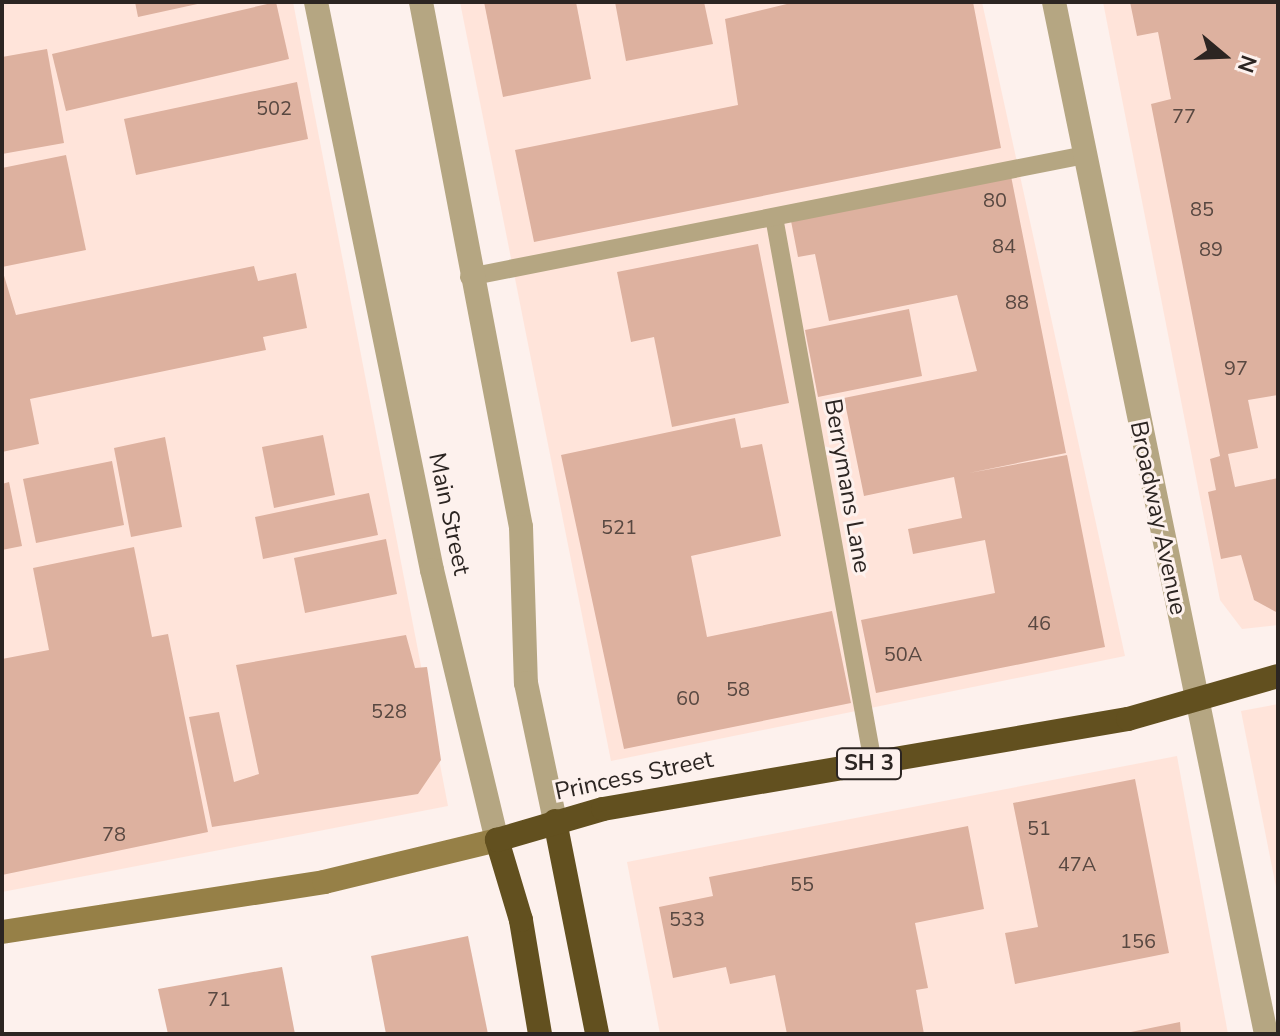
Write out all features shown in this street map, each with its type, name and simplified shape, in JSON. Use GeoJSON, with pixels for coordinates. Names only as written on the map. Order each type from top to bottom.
{"type":"FeatureCollection","features":[{"type":"Feature","properties":{"kind":"highway","name":"Princess Street"},"geometry":{"type":"LineString","coordinates":[[497,840],[555,821],[1128,719],[1278,676]]}},
{"type":"Feature","properties":{"kind":"highway"},"geometry":{"type":"LineString","coordinates":[[555,821],[597,1034]]}},
{"type":"Feature","properties":{"kind":"highway","name":"Main Street"},"geometry":{"type":"LineString","coordinates":[[497,840],[521,920],[540,1034]]}},
{"type":"Feature","properties":{"kind":"main road","name":"Princess Street"},"geometry":{"type":"LineString","coordinates":[[2,932],[324,882],[497,840]]}},
{"type":"Feature","properties":{"kind":"street","name":"Main Street"},"geometry":{"type":"LineString","coordinates":[[316,2],[432,570],[497,840]]}},
{"type":"Feature","properties":{"kind":"street"},"geometry":{"type":"LineString","coordinates":[[421,2],[469,277],[521,527],[526,683],[555,821]]}},
{"type":"Feature","properties":{"kind":"street","name":"Broadway Avenue"},"geometry":{"type":"LineString","coordinates":[[1054,2],[1266,1034]]}},
{"type":"Feature","properties":{"kind":"lane"},"geometry":{"type":"LineString","coordinates":[[469,277],[1085,155]]}},
{"type":"Feature","properties":{"kind":"lane","name":"Berrymans Lane"},"geometry":{"type":"LineString","coordinates":[[774,217],[873,763]]}},
{"type":"Feature","properties":{"kind":"shaded area"},"geometry":{"type":"Polygon","coordinates":[[[2,2],[293,2],[448,806],[2,892],[2,2]]]}},
{"type":"Feature","properties":{"kind":"shaded area"},"geometry":{"type":"Polygon","coordinates":[[[460,2],[982,2],[1125,656],[611,761],[460,2]]]}},
{"type":"Feature","properties":{"kind":"shaded area"},"geometry":{"type":"Polygon","coordinates":[[[1103,2],[1278,2],[1278,625],[1242,629],[1220,600],[1103,2]]]}},
{"type":"Feature","properties":{"kind":"shaded area"},"geometry":{"type":"Polygon","coordinates":[[[1278,704],[1278,897],[1241,711],[1278,704]]]}},
{"type":"Feature","properties":{"kind":"shaded area"},"geometry":{"type":"Polygon","coordinates":[[[1177,756],[1228,1034],[660,1034],[627,862],[1177,756]]]}},
{"type":"Feature","properties":{"kind":"building"},"geometry":{"type":"Polygon","coordinates":[[[135,2],[202,2],[202,3],[138,17],[135,2]]]}},
{"type":"Feature","properties":{"kind":"building"},"geometry":{"type":"Polygon","coordinates":[[[276,2],[289,59],[66,111],[52,54],[276,2]]]}},
{"type":"Feature","properties":{"kind":"building"},"geometry":{"type":"Polygon","coordinates":[[[484,2],[576,2],[591,79],[503,97],[484,2]]]}},
{"type":"Feature","properties":{"kind":"building"},"geometry":{"type":"Polygon","coordinates":[[[615,2],[704,2],[713,44],[626,61],[615,2]]]}},
{"type":"Feature","properties":{"kind":"building"},"geometry":{"type":"Polygon","coordinates":[[[795,2],[973,2],[1001,148],[534,242],[515,150],[738,105],[725,19],[795,2]]]}},
{"type":"Feature","properties":{"kind":"building"},"geometry":{"type":"Polygon","coordinates":[[[1130,2],[1278,2],[1278,395],[1248,400],[1258,448],[1228,454],[1235,487],[1278,478],[1278,613],[1254,600],[1241,555],[1221,559],[1208,492],[1216,490],[1210,459],[1220,456],[1151,104],[1171,99],[1158,32],[1137,36],[1130,2]]]}},
{"type":"Feature","properties":{"kind":"building"},"geometry":{"type":"Polygon","coordinates":[[[47,49],[64,143],[2,154],[2,57],[47,49]]]}},
{"type":"Feature","properties":{"kind":"building"},"geometry":{"type":"Polygon","coordinates":[[[297,82],[308,139],[136,175],[124,119],[297,82]]]}},
{"type":"Feature","properties":{"kind":"building"},"geometry":{"type":"Polygon","coordinates":[[[66,155],[86,250],[2,267],[2,168],[66,155]]]}},
{"type":"Feature","properties":{"kind":"building"},"geometry":{"type":"Polygon","coordinates":[[[1011,176],[1066,453],[969,473],[1067,455],[1105,647],[876,693],[861,620],[995,593],[985,540],[913,554],[908,529],[962,518],[954,477],[864,496],[844,398],[977,371],[957,295],[829,321],[815,254],[798,257],[791,221],[1011,176]]]}},
{"type":"Feature","properties":{"kind":"building"},"geometry":{"type":"Polygon","coordinates":[[[758,244],[789,403],[672,427],[654,337],[631,342],[617,272],[758,244]]]}},
{"type":"Feature","properties":{"kind":"building"},"geometry":{"type":"Polygon","coordinates":[[[254,266],[258,281],[296,273],[307,328],[263,337],[266,350],[30,399],[39,444],[2,452],[2,269],[16,315],[254,266]]]}},
{"type":"Feature","properties":{"kind":"building"},"geometry":{"type":"Polygon","coordinates":[[[909,309],[922,376],[818,397],[805,330],[909,309]]]}},
{"type":"Feature","properties":{"kind":"building"},"geometry":{"type":"Polygon","coordinates":[[[735,418],[741,448],[762,444],[781,536],[691,556],[707,637],[832,611],[851,703],[624,749],[561,455],[735,418]]]}},
{"type":"Feature","properties":{"kind":"building"},"geometry":{"type":"Polygon","coordinates":[[[323,435],[335,495],[274,508],[262,447],[323,435]]]}},
{"type":"Feature","properties":{"kind":"building"},"geometry":{"type":"Polygon","coordinates":[[[165,437],[182,527],[131,537],[114,448],[165,437]]]}},
{"type":"Feature","properties":{"kind":"building"},"geometry":{"type":"Polygon","coordinates":[[[112,461],[124,525],[36,543],[23,479],[112,461]]]}},
{"type":"Feature","properties":{"kind":"building"},"geometry":{"type":"Polygon","coordinates":[[[9,482],[22,546],[2,550],[2,484],[9,482]]]}},
{"type":"Feature","properties":{"kind":"building"},"geometry":{"type":"Polygon","coordinates":[[[369,493],[378,535],[263,559],[255,517],[369,493]]]}},
{"type":"Feature","properties":{"kind":"building"},"geometry":{"type":"Polygon","coordinates":[[[386,539],[397,594],[305,613],[294,558],[386,539]]]}},
{"type":"Feature","properties":{"kind":"building"},"geometry":{"type":"Polygon","coordinates":[[[134,547],[152,637],[168,634],[208,832],[2,875],[2,659],[49,650],[33,568],[134,547]]]}},
{"type":"Feature","properties":{"kind":"building"},"geometry":{"type":"Polygon","coordinates":[[[406,635],[415,668],[427,667],[441,760],[418,794],[212,827],[189,717],[219,712],[234,782],[259,774],[236,665],[406,635]]]}},
{"type":"Feature","properties":{"kind":"building"},"geometry":{"type":"Polygon","coordinates":[[[1135,779],[1169,953],[1015,984],[1005,933],[1038,927],[1013,803],[1135,779]]]}},
{"type":"Feature","properties":{"kind":"building"},"geometry":{"type":"Polygon","coordinates":[[[968,826],[984,909],[915,923],[928,988],[916,990],[924,1034],[787,1034],[775,975],[730,984],[726,967],[673,978],[659,907],[713,896],[709,877],[968,826]]]}},
{"type":"Feature","properties":{"kind":"building"},"geometry":{"type":"Polygon","coordinates":[[[468,936],[488,1034],[386,1034],[371,956],[468,936]]]}},
{"type":"Feature","properties":{"kind":"building"},"geometry":{"type":"Polygon","coordinates":[[[282,967],[295,1034],[168,1034],[158,989],[282,967]]]}},
{"type":"Feature","properties":{"kind":"building"},"geometry":{"type":"Polygon","coordinates":[[[1180,1022],[1181,1034],[1126,1034],[1126,1033],[1180,1022]]]}}]}
